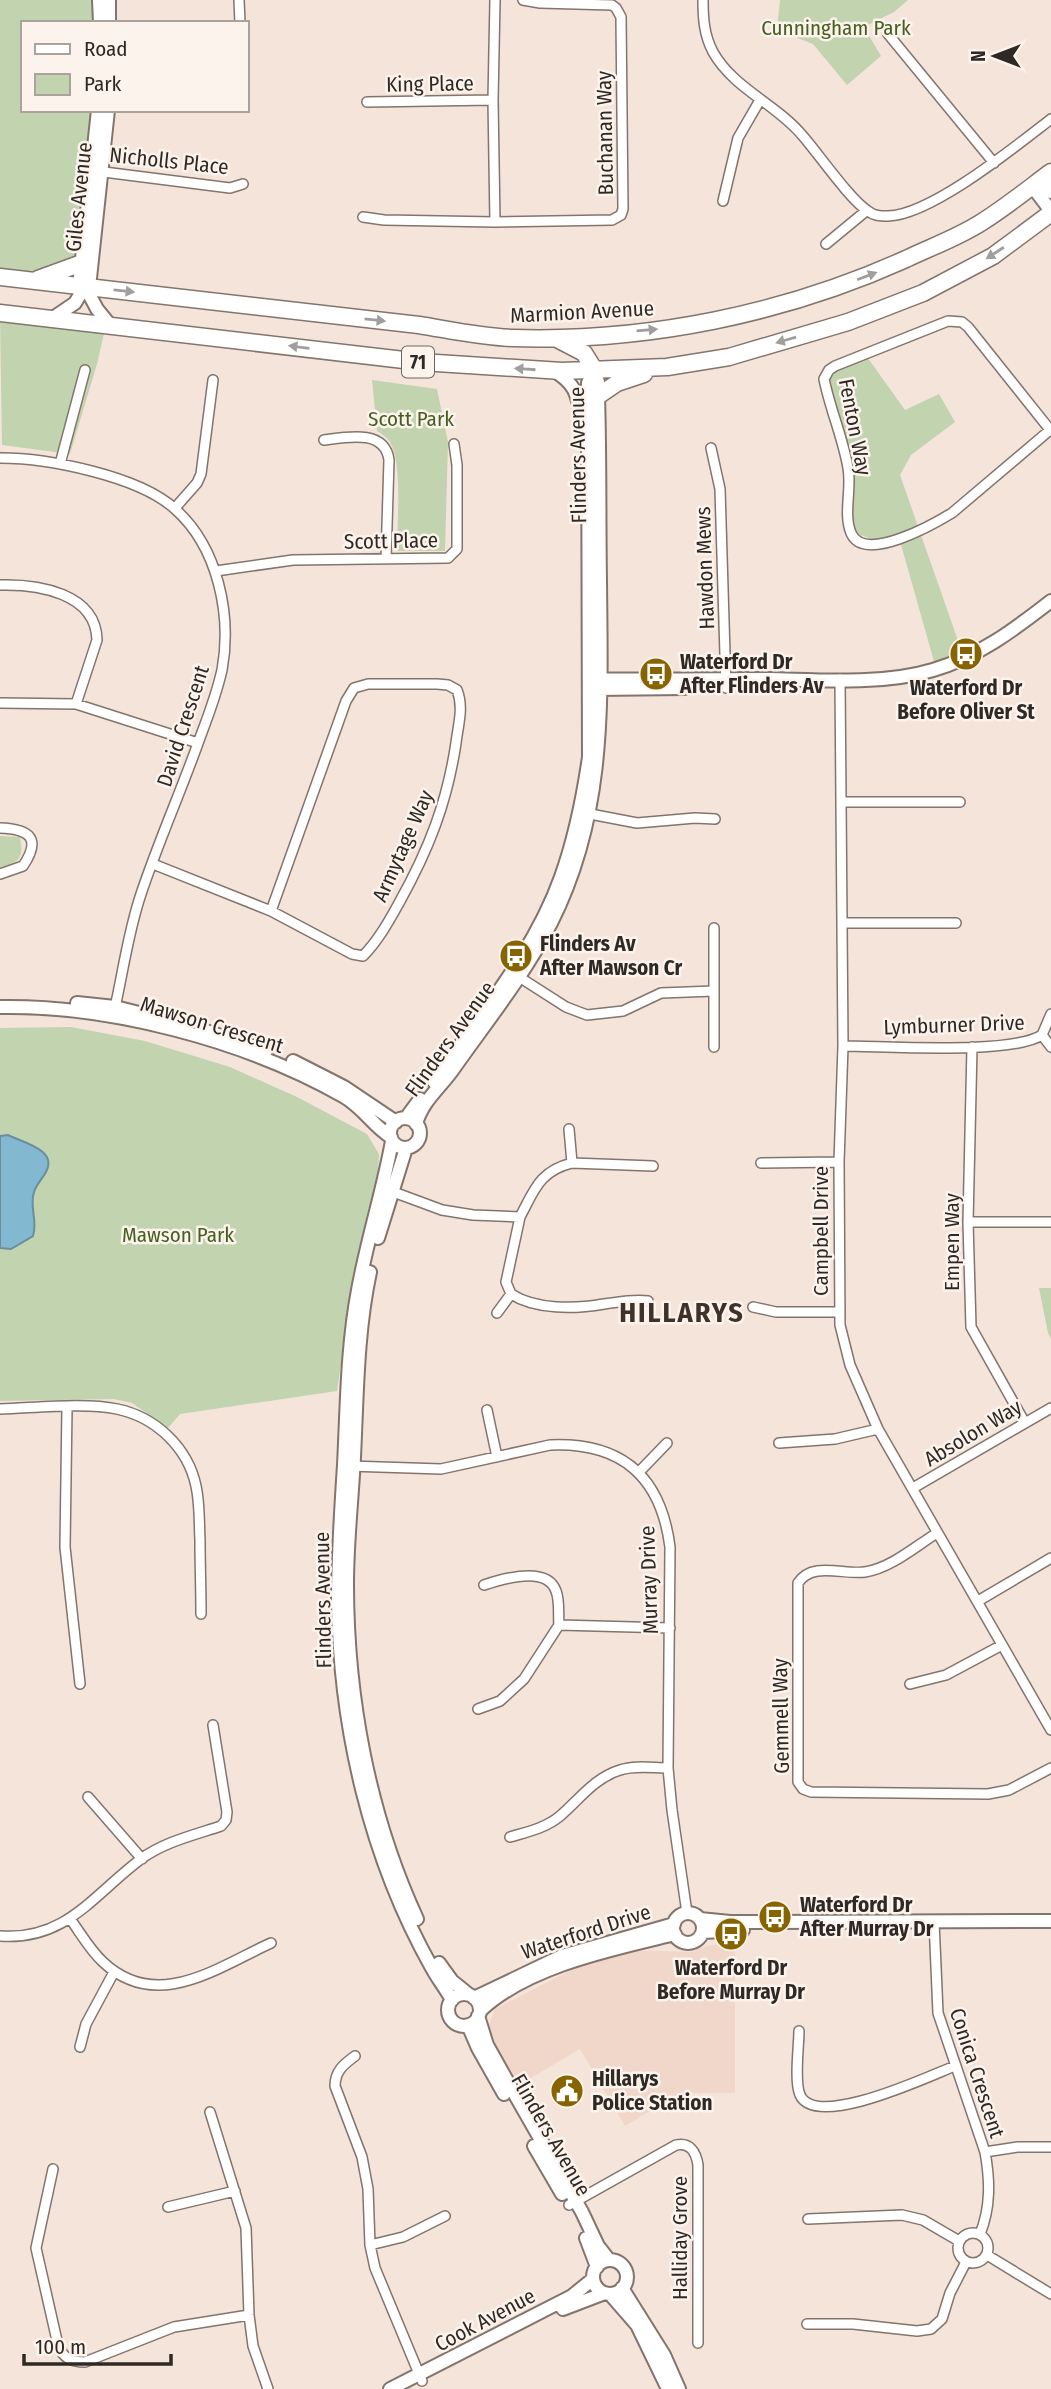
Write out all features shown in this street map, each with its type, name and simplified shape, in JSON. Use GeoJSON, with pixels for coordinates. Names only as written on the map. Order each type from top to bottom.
{"type":"FeatureCollection","features":[{"type":"Feature","properties":{"kind":"highway","name":"Marmion Avenue"},"geometry":{"type":"LineString","coordinates":[[0,277],[419,325],[484,336],[555,338],[612,334],[699,323],[766,309],[831,289],[870,275],[981,223],[1044,182]]}},
{"type":"Feature","properties":{"kind":"highway","name":"71"},"geometry":{"type":"LineString","coordinates":[[0,313],[421,362],[553,370],[667,367],[729,356],[821,330],[923,293],[993,256],[1051,212]]}},
{"type":"Feature","properties":{"kind":"highway"},"geometry":{"type":"LineString","coordinates":[[32,281],[82,264]]}},
{"type":"Feature","properties":{"kind":"highway"},"geometry":{"type":"LineString","coordinates":[[594,369],[597,352],[612,334]]}},
{"type":"Feature","properties":{"kind":"highway"},"geometry":{"type":"LineString","coordinates":[[555,338],[584,352],[594,369]]}},
{"type":"Feature","properties":{"kind":"highway"},"geometry":{"type":"LineString","coordinates":[[598,396],[626,379],[667,367]]}},
{"type":"Feature","properties":{"kind":"main road"},"geometry":{"type":"LineString","coordinates":[[99,0],[100,21]]}},
{"type":"Feature","properties":{"kind":"main road"},"geometry":{"type":"LineString","coordinates":[[109,0],[109,21]]}},
{"type":"Feature","properties":{"kind":"main road","name":"Giles Avenue"},"geometry":{"type":"LineString","coordinates":[[53,318],[75,303],[90,278],[98,112]]}},
{"type":"Feature","properties":{"kind":"main road","name":"Giles Avenue"},"geometry":{"type":"LineString","coordinates":[[108,112],[80,277],[110,325]]}},
{"type":"Feature","properties":{"kind":"main road"},"geometry":{"type":"LineString","coordinates":[[1044,182],[1051,212]]}},
{"type":"Feature","properties":{"kind":"main road","name":"Flinders Avenue"},"geometry":{"type":"LineString","coordinates":[[406,1121],[516,974],[560,879],[584,813],[595,684],[598,382],[594,369]]}},
{"type":"Feature","properties":{"kind":"main road","name":"Flinders Avenue"},"geometry":{"type":"LineString","coordinates":[[594,369],[588,383],[595,684]]}},
{"type":"Feature","properties":{"kind":"main road"},"geometry":{"type":"LineString","coordinates":[[553,370],[568,380],[576,390],[583,423],[583,458],[589,497]]}},
{"type":"Feature","properties":{"kind":"main road"},"geometry":{"type":"LineString","coordinates":[[840,683],[895,678],[950,664],[972,655],[1006,635],[1051,601]]}},
{"type":"Feature","properties":{"kind":"main road"},"geometry":{"type":"LineString","coordinates":[[595,684],[898,685],[938,677],[970,664],[1004,645],[1051,611]]}},
{"type":"Feature","properties":{"kind":"main road","name":"Mawson Crescent"},"geometry":{"type":"LineString","coordinates":[[0,999],[181,1023],[291,1061],[406,1121]]}},
{"type":"Feature","properties":{"kind":"main road","name":"Mawson Crescent"},"geometry":{"type":"LineString","coordinates":[[0,1007],[114,1012],[184,1032],[286,1067],[345,1097],[364,1111],[380,1131],[392,1139]]}},
{"type":"Feature","properties":{"kind":"main road"},"geometry":{"type":"LineString","coordinates":[[406,1121],[419,1138],[414,1145],[406,1148],[397,1145],[392,1139],[391,1128],[406,1121]]}},
{"type":"Feature","properties":{"kind":"main road","name":"Flinders Avenue"},"geometry":{"type":"LineString","coordinates":[[387,1190],[392,1139]]}},
{"type":"Feature","properties":{"kind":"main road","name":"Flinders Avenue"},"geometry":{"type":"LineString","coordinates":[[406,1148],[387,1190],[358,1290],[351,1333],[348,1639],[356,1708],[370,1779],[391,1855],[415,1915],[446,1975],[471,1996]]}},
{"type":"Feature","properties":{"kind":"main road","name":"Flinders Avenue"},"geometry":{"type":"LineString","coordinates":[[348,1466],[338,1603],[344,1691],[356,1760],[365,1803],[390,1878],[428,1961],[452,2000]]}},
{"type":"Feature","properties":{"kind":"main road"},"geometry":{"type":"LineString","coordinates":[[702,1925],[698,1939],[691,1943],[683,1942],[674,1929],[678,1916],[687,1913],[702,1925],[757,1929],[1051,1921]]}},
{"type":"Feature","properties":{"kind":"main road"},"geometry":{"type":"LineString","coordinates":[[934,1925],[1051,1929]]}},
{"type":"Feature","properties":{"kind":"main road","name":"Waterford Drive"},"geometry":{"type":"LineString","coordinates":[[471,1996],[562,1956],[674,1929]]}},
{"type":"Feature","properties":{"kind":"main road","name":"Waterford Drive"},"geometry":{"type":"LineString","coordinates":[[475,2017],[501,1994],[550,1970],[674,1929]]}},
{"type":"Feature","properties":{"kind":"main road"},"geometry":{"type":"LineString","coordinates":[[458,1995],[471,1996],[475,2017],[456,2023],[450,2017],[452,2000],[458,1995]]}},
{"type":"Feature","properties":{"kind":"main road","name":"Flinders Avenue"},"geometry":{"type":"LineString","coordinates":[[475,2017],[487,2065],[609,2260]]}},
{"type":"Feature","properties":{"kind":"main road","name":"Flinders Avenue"},"geometry":{"type":"LineString","coordinates":[[573,2203],[595,2273]]}},
{"type":"Feature","properties":{"kind":"main road"},"geometry":{"type":"LineString","coordinates":[[613,2291],[627,2278],[625,2269],[617,2262],[609,2260],[595,2273],[597,2287],[613,2291],[664,2355],[680,2389]]}},
{"type":"Feature","properties":{"kind":"main road","name":"Cook Avenue"},"geometry":{"type":"LineString","coordinates":[[404,2389],[572,2296],[595,2273]]}},
{"type":"Feature","properties":{"kind":"main road"},"geometry":{"type":"LineString","coordinates":[[613,2291],[637,2325],[668,2389]]}},
{"type":"Feature","properties":{"kind":"main road","name":"Cook Avenue"},"geometry":{"type":"LineString","coordinates":[[390,2389],[421,2378],[548,2315],[613,2291]]}},
{"type":"Feature","properties":{"kind":"street"},"geometry":{"type":"LineString","coordinates":[[239,0],[240,21]]}},
{"type":"Feature","properties":{"kind":"street"},"geometry":{"type":"LineString","coordinates":[[363,217],[384,220],[495,222],[495,0]]}},
{"type":"Feature","properties":{"kind":"street","name":"Buchanan Way"},"geometry":{"type":"LineString","coordinates":[[495,222],[612,220],[621,215],[623,209],[619,11],[612,5],[523,0]]}},
{"type":"Feature","properties":{"kind":"street"},"geometry":{"type":"LineString","coordinates":[[703,0],[706,35],[713,53],[728,72],[796,127],[866,211],[878,216],[906,214],[948,192],[993,163],[1051,119]]}},
{"type":"Feature","properties":{"kind":"street"},"geometry":{"type":"LineString","coordinates":[[888,34],[993,163]]}},
{"type":"Feature","properties":{"kind":"street","name":"King Place"},"geometry":{"type":"LineString","coordinates":[[367,102],[493,100]]}},
{"type":"Feature","properties":{"kind":"street"},"geometry":{"type":"LineString","coordinates":[[723,201],[738,138],[760,100]]}},
{"type":"Feature","properties":{"kind":"street","name":"Nicholls Place"},"geometry":{"type":"LineString","coordinates":[[97,171],[230,188],[243,184]]}},
{"type":"Feature","properties":{"kind":"street"},"geometry":{"type":"LineString","coordinates":[[826,244],[866,211]]}},
{"type":"Feature","properties":{"kind":"street","name":"Fenton Way"},"geometry":{"type":"LineString","coordinates":[[947,321],[962,322],[1051,431],[944,518],[896,540],[862,543],[856,541],[849,530],[848,466],[827,393],[825,374],[835,366],[947,321]]}},
{"type":"Feature","properties":{"kind":"street"},"geometry":{"type":"LineString","coordinates":[[60,464],[85,370]]}},
{"type":"Feature","properties":{"kind":"street"},"geometry":{"type":"LineString","coordinates":[[175,508],[197,483],[201,474],[213,380]]}},
{"type":"Feature","properties":{"kind":"street"},"geometry":{"type":"LineString","coordinates":[[324,440],[371,438],[377,439],[386,450],[386,559]]}},
{"type":"Feature","properties":{"kind":"street","name":"Scott Place"},"geometry":{"type":"LineString","coordinates":[[216,571],[278,561],[442,559],[455,553],[457,465],[454,444]]}},
{"type":"Feature","properties":{"kind":"street","name":"Hawdon Mews"},"geometry":{"type":"LineString","coordinates":[[711,447],[720,489],[726,684]]}},
{"type":"Feature","properties":{"kind":"street","name":"David Crescent"},"geometry":{"type":"LineString","coordinates":[[0,458],[60,464],[132,483],[175,508],[193,529],[216,571],[224,649],[214,698],[141,894],[114,1012]]}},
{"type":"Feature","properties":{"kind":"street"},"geometry":{"type":"LineString","coordinates":[[0,585],[35,587],[82,605],[89,611],[97,629],[97,640],[76,704]]}},
{"type":"Feature","properties":{"kind":"street","name":"Campbell Drive"},"geometry":{"type":"LineString","coordinates":[[840,683],[843,1046],[839,1162],[839,1312],[850,1365],[878,1429],[1051,1730]]}},
{"type":"Feature","properties":{"kind":"street","name":"Armytage Way"},"geometry":{"type":"LineString","coordinates":[[153,864],[271,911],[352,954],[363,956],[370,950],[410,885],[440,820],[450,781],[461,712],[457,690],[438,684],[368,684],[354,688],[346,701],[271,911]]}},
{"type":"Feature","properties":{"kind":"street"},"geometry":{"type":"LineString","coordinates":[[0,702],[76,704],[198,743]]}},
{"type":"Feature","properties":{"kind":"street"},"geometry":{"type":"LineString","coordinates":[[842,802],[960,802]]}},
{"type":"Feature","properties":{"kind":"street"},"geometry":{"type":"LineString","coordinates":[[584,813],[637,822],[715,819]]}},
{"type":"Feature","properties":{"kind":"street"},"geometry":{"type":"LineString","coordinates":[[0,828],[22,830],[31,839],[32,846],[23,866],[0,874]]}},
{"type":"Feature","properties":{"kind":"street"},"geometry":{"type":"LineString","coordinates":[[842,923],[957,923]]}},
{"type":"Feature","properties":{"kind":"street"},"geometry":{"type":"LineString","coordinates":[[714,928],[714,1047]]}},
{"type":"Feature","properties":{"kind":"street"},"geometry":{"type":"LineString","coordinates":[[516,974],[566,1007],[587,1014],[623,1011],[661,993],[714,991]]}},
{"type":"Feature","properties":{"kind":"street","name":"Lymburner Drive"},"geometry":{"type":"LineString","coordinates":[[843,1046],[972,1046],[1025,1043],[1042,1035],[1051,1014]]}},
{"type":"Feature","properties":{"kind":"street"},"geometry":{"type":"LineString","coordinates":[[1042,1035],[1051,1047]]}},
{"type":"Feature","properties":{"kind":"street","name":"Empen Way"},"geometry":{"type":"LineString","coordinates":[[972,1046],[968,1222],[971,1327],[1025,1423]]}},
{"type":"Feature","properties":{"kind":"street"},"geometry":{"type":"LineString","coordinates":[[569,1129],[572,1163]]}},
{"type":"Feature","properties":{"kind":"street"},"geometry":{"type":"LineString","coordinates":[[761,1163],[839,1162]]}},
{"type":"Feature","properties":{"kind":"street"},"geometry":{"type":"LineString","coordinates":[[648,1301],[634,1299],[570,1307],[531,1302],[511,1294],[506,1282],[520,1217],[542,1177],[550,1170],[572,1163],[653,1166]]}},
{"type":"Feature","properties":{"kind":"street"},"geometry":{"type":"LineString","coordinates":[[387,1190],[451,1212],[520,1217]]}},
{"type":"Feature","properties":{"kind":"street"},"geometry":{"type":"LineString","coordinates":[[968,1222],[1051,1222]]}},
{"type":"Feature","properties":{"kind":"street"},"geometry":{"type":"LineString","coordinates":[[497,1313],[511,1294]]}},
{"type":"Feature","properties":{"kind":"street"},"geometry":{"type":"LineString","coordinates":[[753,1307],[776,1312],[839,1312]]}},
{"type":"Feature","properties":{"kind":"street"},"geometry":{"type":"LineString","coordinates":[[0,1409],[96,1406],[132,1413],[162,1431],[183,1452],[191,1467],[198,1499],[201,1614]]}},
{"type":"Feature","properties":{"kind":"street"},"geometry":{"type":"LineString","coordinates":[[67,1408],[65,1547],[80,1684]]}},
{"type":"Feature","properties":{"kind":"street","name":"Absolon Way"},"geometry":{"type":"LineString","coordinates":[[913,1488],[1051,1408]]}},
{"type":"Feature","properties":{"kind":"street"},"geometry":{"type":"LineString","coordinates":[[487,1410],[497,1457]]}},
{"type":"Feature","properties":{"kind":"street"},"geometry":{"type":"LineString","coordinates":[[779,1443],[835,1439],[878,1429]]}},
{"type":"Feature","properties":{"kind":"street"},"geometry":{"type":"LineString","coordinates":[[639,1472],[667,1443]]}},
{"type":"Feature","properties":{"kind":"street","name":"Murray Drive"},"geometry":{"type":"LineString","coordinates":[[348,1466],[441,1469],[550,1445],[581,1445],[611,1454],[639,1472],[663,1512],[670,1547],[668,1768],[671,1810],[687,1913]]}},
{"type":"Feature","properties":{"kind":"street","name":"Gemmell Way"},"geometry":{"type":"LineString","coordinates":[[937,1533],[877,1569],[856,1572],[811,1571],[798,1583],[798,1782],[803,1789],[811,1792],[988,1794],[1009,1790],[1051,1768]]}},
{"type":"Feature","properties":{"kind":"street"},"geometry":{"type":"LineString","coordinates":[[978,1601],[1051,1558]]}},
{"type":"Feature","properties":{"kind":"street"},"geometry":{"type":"LineString","coordinates":[[478,1709],[500,1701],[524,1679],[559,1625],[558,1594],[550,1581],[515,1576],[484,1585]]}},
{"type":"Feature","properties":{"kind":"street"},"geometry":{"type":"LineString","coordinates":[[559,1625],[670,1628]]}},
{"type":"Feature","properties":{"kind":"street"},"geometry":{"type":"LineString","coordinates":[[910,1684],[946,1675],[1002,1646]]}},
{"type":"Feature","properties":{"kind":"street"},"geometry":{"type":"LineString","coordinates":[[0,1936],[35,1934],[71,1920],[142,1858],[170,1843],[220,1826],[226,1820],[227,1812],[213,1724]]}},
{"type":"Feature","properties":{"kind":"street"},"geometry":{"type":"LineString","coordinates":[[510,1837],[548,1824],[611,1773],[636,1768],[668,1768]]}},
{"type":"Feature","properties":{"kind":"street"},"geometry":{"type":"LineString","coordinates":[[88,1797],[142,1858]]}},
{"type":"Feature","properties":{"kind":"street"},"geometry":{"type":"LineString","coordinates":[[71,1920],[94,1954],[114,1972],[136,1981],[174,1984],[205,1976],[271,1943]]}},
{"type":"Feature","properties":{"kind":"street","name":"Conica Crescent"},"geometry":{"type":"LineString","coordinates":[[934,1925],[936,2004],[985,2152],[989,2193],[980,2234]]}},
{"type":"Feature","properties":{"kind":"street"},"geometry":{"type":"LineString","coordinates":[[80,2047],[86,2024],[114,1972]]}},
{"type":"Feature","properties":{"kind":"street"},"geometry":{"type":"LineString","coordinates":[[799,2031],[798,2091],[804,2101],[813,2105],[852,2104],[955,2066]]}},
{"type":"Feature","properties":{"kind":"street"},"geometry":{"type":"LineString","coordinates":[[355,2056],[342,2065],[336,2076],[335,2086],[362,2157],[368,2189],[370,2245],[375,2268],[421,2378]]}},
{"type":"Feature","properties":{"kind":"street"},"geometry":{"type":"LineString","coordinates":[[210,2112],[246,2228],[248,2315],[253,2346],[268,2389]]}},
{"type":"Feature","properties":{"kind":"street","name":"Halliday Grove"},"geometry":{"type":"LineString","coordinates":[[573,2203],[676,2145],[688,2146],[694,2150],[698,2165],[698,2343]]}},
{"type":"Feature","properties":{"kind":"street"},"geometry":{"type":"LineString","coordinates":[[985,2152],[1018,2147],[1051,2147]]}},
{"type":"Feature","properties":{"kind":"street"},"geometry":{"type":"LineString","coordinates":[[53,2169],[36,2248],[58,2345],[64,2356],[85,2362],[174,2327],[248,2315]]}},
{"type":"Feature","properties":{"kind":"street"},"geometry":{"type":"LineString","coordinates":[[168,2207],[235,2191]]}},
{"type":"Feature","properties":{"kind":"street"},"geometry":{"type":"LineString","coordinates":[[808,2219],[902,2215],[923,2220],[959,2241]]}},
{"type":"Feature","properties":{"kind":"street"},"geometry":{"type":"LineString","coordinates":[[370,2245],[403,2237],[445,2216]]}},
{"type":"Feature","properties":{"kind":"street"},"geometry":{"type":"LineString","coordinates":[[969,2233],[980,2234],[987,2241],[987,2255],[979,2262],[966,2262],[959,2254],[959,2241],[969,2233]]}},
{"type":"Feature","properties":{"kind":"street"},"geometry":{"type":"LineString","coordinates":[[987,2255],[1051,2294]]}},
{"type":"Feature","properties":{"kind":"street"},"geometry":{"type":"LineString","coordinates":[[807,2324],[853,2324],[918,2331],[931,2329],[942,2319],[950,2293],[966,2262]]}},
{"type":"Feature","properties":{"kind":"shaded area"},"geometry":{"type":"Polygon","coordinates":[[[735,1942],[735,2093],[680,2093],[625,2126],[580,2049],[514,2088],[487,2030],[495,2009],[577,1967],[631,1950],[693,1952],[706,1946],[735,1942]]]}},
{"type":"Feature","properties":{"kind":"green space"},"geometry":{"type":"Polygon","coordinates":[[[0,0],[96,0],[96,21],[21,21],[21,112],[94,112],[78,280],[0,271],[0,0]]]}},
{"type":"Feature","properties":{"kind":"green space","name":"Cunningham Park"},"geometry":{"type":"Polygon","coordinates":[[[780,0],[908,0],[894,12],[864,27],[881,56],[847,85],[813,44],[777,30],[780,0]]]}},
{"type":"Feature","properties":{"kind":"green space"},"geometry":{"type":"Polygon","coordinates":[[[0,317],[105,329],[70,454],[2,445],[0,317]]]}},
{"type":"Feature","properties":{"kind":"green space"},"geometry":{"type":"Polygon","coordinates":[[[865,354],[905,410],[939,394],[955,422],[911,455],[900,475],[962,652],[935,665],[898,534],[877,541],[858,534],[849,518],[853,463],[826,374],[865,354]]]}},
{"type":"Feature","properties":{"kind":"green space","name":"Scott Park"},"geometry":{"type":"Polygon","coordinates":[[[372,380],[437,389],[448,442],[445,551],[397,551],[397,468],[391,444],[377,431],[372,380]]]}},
{"type":"Feature","properties":{"kind":"green space"},"geometry":{"type":"Polygon","coordinates":[[[0,836],[20,837],[21,854],[12,864],[0,868],[0,836]]]}},
{"type":"Feature","properties":{"kind":"green space","name":"Mawson Park"},"geometry":{"type":"Polygon","coordinates":[[[71,1027],[145,1041],[230,1067],[297,1097],[367,1134],[379,1154],[378,1177],[367,1214],[352,1289],[337,1391],[180,1414],[168,1428],[132,1403],[114,1399],[0,1401],[0,1028],[71,1027]]]}},
{"type":"Feature","properties":{"kind":"green space"},"geometry":{"type":"Polygon","coordinates":[[[1039,1288],[1051,1288],[1051,1339],[1048,1333],[1039,1288]]]}},
{"type":"Feature","properties":{"kind":"water"},"geometry":{"type":"Polygon","coordinates":[[[8,1135],[38,1148],[47,1158],[48,1164],[33,1198],[33,1236],[11,1249],[0,1248],[0,1136],[8,1135]]]}},
{"type":"Feature","properties":{"kind":"place","name":"Waterford Dr Before Oliver St"},"geometry":{"type":"Point","coordinates":[966,654]}},
{"type":"Feature","properties":{"kind":"place","name":"Waterford Dr After Flinders Av"},"geometry":{"type":"Point","coordinates":[656,674]}},
{"type":"Feature","properties":{"kind":"place","name":"Flinders Av After Mawson Cr"},"geometry":{"type":"Point","coordinates":[516,956]}},
{"type":"Feature","properties":{"kind":"place","name":"Waterford Dr After Murray Dr"},"geometry":{"type":"Point","coordinates":[775,1917]}},
{"type":"Feature","properties":{"kind":"place","name":"Waterford Dr Before Murray Dr"},"geometry":{"type":"Point","coordinates":[731,1934]}},
{"type":"Feature","properties":{"kind":"place","name":"Hillarys Police Station"},"geometry":{"type":"Point","coordinates":[567,2091]}},
{"type":"Feature","properties":{"kind":"district","name":"HILLARYS"},"geometry":{"type":"Point","coordinates":[682,1312]}}]}
